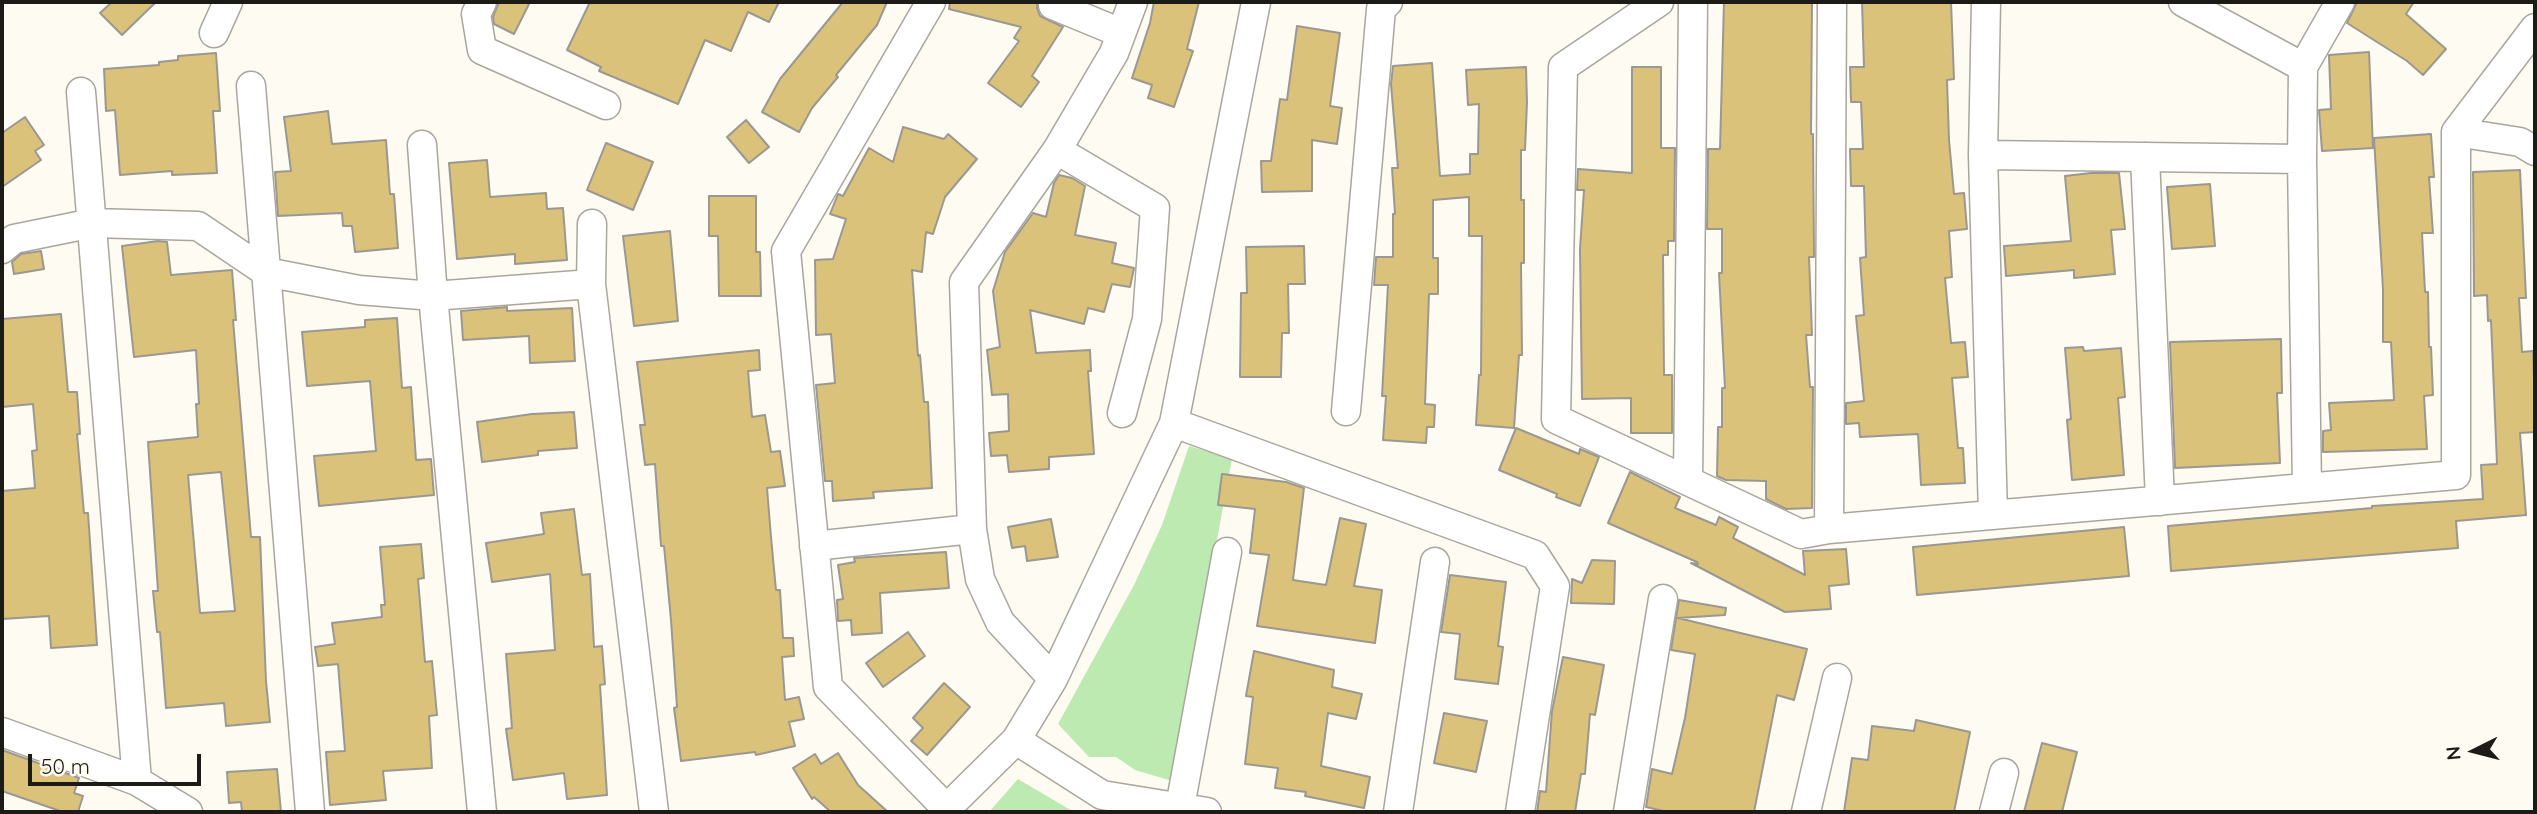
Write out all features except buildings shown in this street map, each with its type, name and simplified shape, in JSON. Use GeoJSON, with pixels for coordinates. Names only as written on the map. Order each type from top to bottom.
{"type":"FeatureCollection","features":[{"type":"Feature","properties":{"kind":"street"},"geometry":{"type":"LineString","coordinates":[[214,33],[228,2]]}},
{"type":"Feature","properties":{"kind":"street"},"geometry":{"type":"LineString","coordinates":[[482,2],[475,14],[482,50],[606,105]]}},
{"type":"Feature","properties":{"kind":"street"},"geometry":{"type":"LineString","coordinates":[[931,2],[786,251],[828,687],[945,810],[1016,740],[1053,679],[1174,423],[1256,2]]}},
{"type":"Feature","properties":{"kind":"street"},"geometry":{"type":"LineString","coordinates":[[1053,679],[999,622],[980,579],[972,529],[964,282],[1057,150],[1114,53],[1133,2]]}},
{"type":"Feature","properties":{"kind":"street"},"geometry":{"type":"LineString","coordinates":[[1346,411],[1381,9],[1388,2]]}},
{"type":"Feature","properties":{"kind":"street"},"geometry":{"type":"LineString","coordinates":[[1659,2],[1563,67],[1556,419],[1801,534],[1829,529],[2456,475],[2456,132],[2535,29]]}},
{"type":"Feature","properties":{"kind":"street"},"geometry":{"type":"LineString","coordinates":[[1688,481],[1693,2]]}},
{"type":"Feature","properties":{"kind":"street"},"geometry":{"type":"LineString","coordinates":[[1829,529],[1832,2]]}},
{"type":"Feature","properties":{"kind":"street"},"geometry":{"type":"LineString","coordinates":[[1986,2],[1983,155],[1993,515]]}},
{"type":"Feature","properties":{"kind":"street"},"geometry":{"type":"LineString","coordinates":[[2183,2],[2303,67]]}},
{"type":"Feature","properties":{"kind":"street"},"geometry":{"type":"LineString","coordinates":[[2307,488],[2303,67],[2340,2]]}},
{"type":"Feature","properties":{"kind":"street"},"geometry":{"type":"LineString","coordinates":[[1053,5],[1121,33]]}},
{"type":"Feature","properties":{"kind":"street"},"geometry":{"type":"LineString","coordinates":[[251,86],[310,812]]}},
{"type":"Feature","properties":{"kind":"street"},"geometry":{"type":"LineString","coordinates":[[81,92],[137,781]]}},
{"type":"Feature","properties":{"kind":"street"},"geometry":{"type":"LineString","coordinates":[[2456,132],[2521,142],[2535,151]]}},
{"type":"Feature","properties":{"kind":"street"},"geometry":{"type":"LineString","coordinates":[[422,145],[433,296],[482,812]]}},
{"type":"Feature","properties":{"kind":"street"},"geometry":{"type":"LineString","coordinates":[[1057,150],[1156,208],[1147,319],[1122,412]]}},
{"type":"Feature","properties":{"kind":"street"},"geometry":{"type":"LineString","coordinates":[[1983,155],[2302,159]]}},
{"type":"Feature","properties":{"kind":"street"},"geometry":{"type":"LineString","coordinates":[[2145,157],[2160,501]]}},
{"type":"Feature","properties":{"kind":"street"},"geometry":{"type":"LineString","coordinates":[[2,249],[14,239],[93,223],[198,226],[266,272],[359,290],[433,296],[590,284]]}},
{"type":"Feature","properties":{"kind":"street"},"geometry":{"type":"LineString","coordinates":[[592,224],[590,284],[654,812]]}},
{"type":"Feature","properties":{"kind":"street"},"geometry":{"type":"LineString","coordinates":[[1174,423],[1535,555],[1555,586],[1520,812]]}},
{"type":"Feature","properties":{"kind":"street"},"geometry":{"type":"LineString","coordinates":[[814,546],[972,529]]}},
{"type":"Feature","properties":{"kind":"street"},"geometry":{"type":"LineString","coordinates":[[1179,810],[1227,552]]}},
{"type":"Feature","properties":{"kind":"street"},"geometry":{"type":"LineString","coordinates":[[1398,812],[1435,562]]}},
{"type":"Feature","properties":{"kind":"street"},"geometry":{"type":"LineString","coordinates":[[1628,812],[1663,599]]}},
{"type":"Feature","properties":{"kind":"street"},"geometry":{"type":"LineString","coordinates":[[1806,812],[1836,678]]}},
{"type":"Feature","properties":{"kind":"street"},"geometry":{"type":"LineString","coordinates":[[2,732],[137,781],[188,812]]}},
{"type":"Feature","properties":{"kind":"street"},"geometry":{"type":"LineString","coordinates":[[1016,740],[1102,795],[1179,810],[1207,812]]}},
{"type":"Feature","properties":{"kind":"street"},"geometry":{"type":"LineString","coordinates":[[1994,812],[2004,773]]}},
{"type":"Feature","properties":{"kind":"green space"},"geometry":{"type":"Polygon","coordinates":[[[1189,446],[1232,459],[1172,781],[1135,770],[1116,757],[1089,757],[1058,724],[1134,585],[1162,525],[1189,446]]]}},
{"type":"Feature","properties":{"kind":"green space"},"geometry":{"type":"Polygon","coordinates":[[[1018,779],[1074,812],[989,812],[1018,779]]]}}]}
